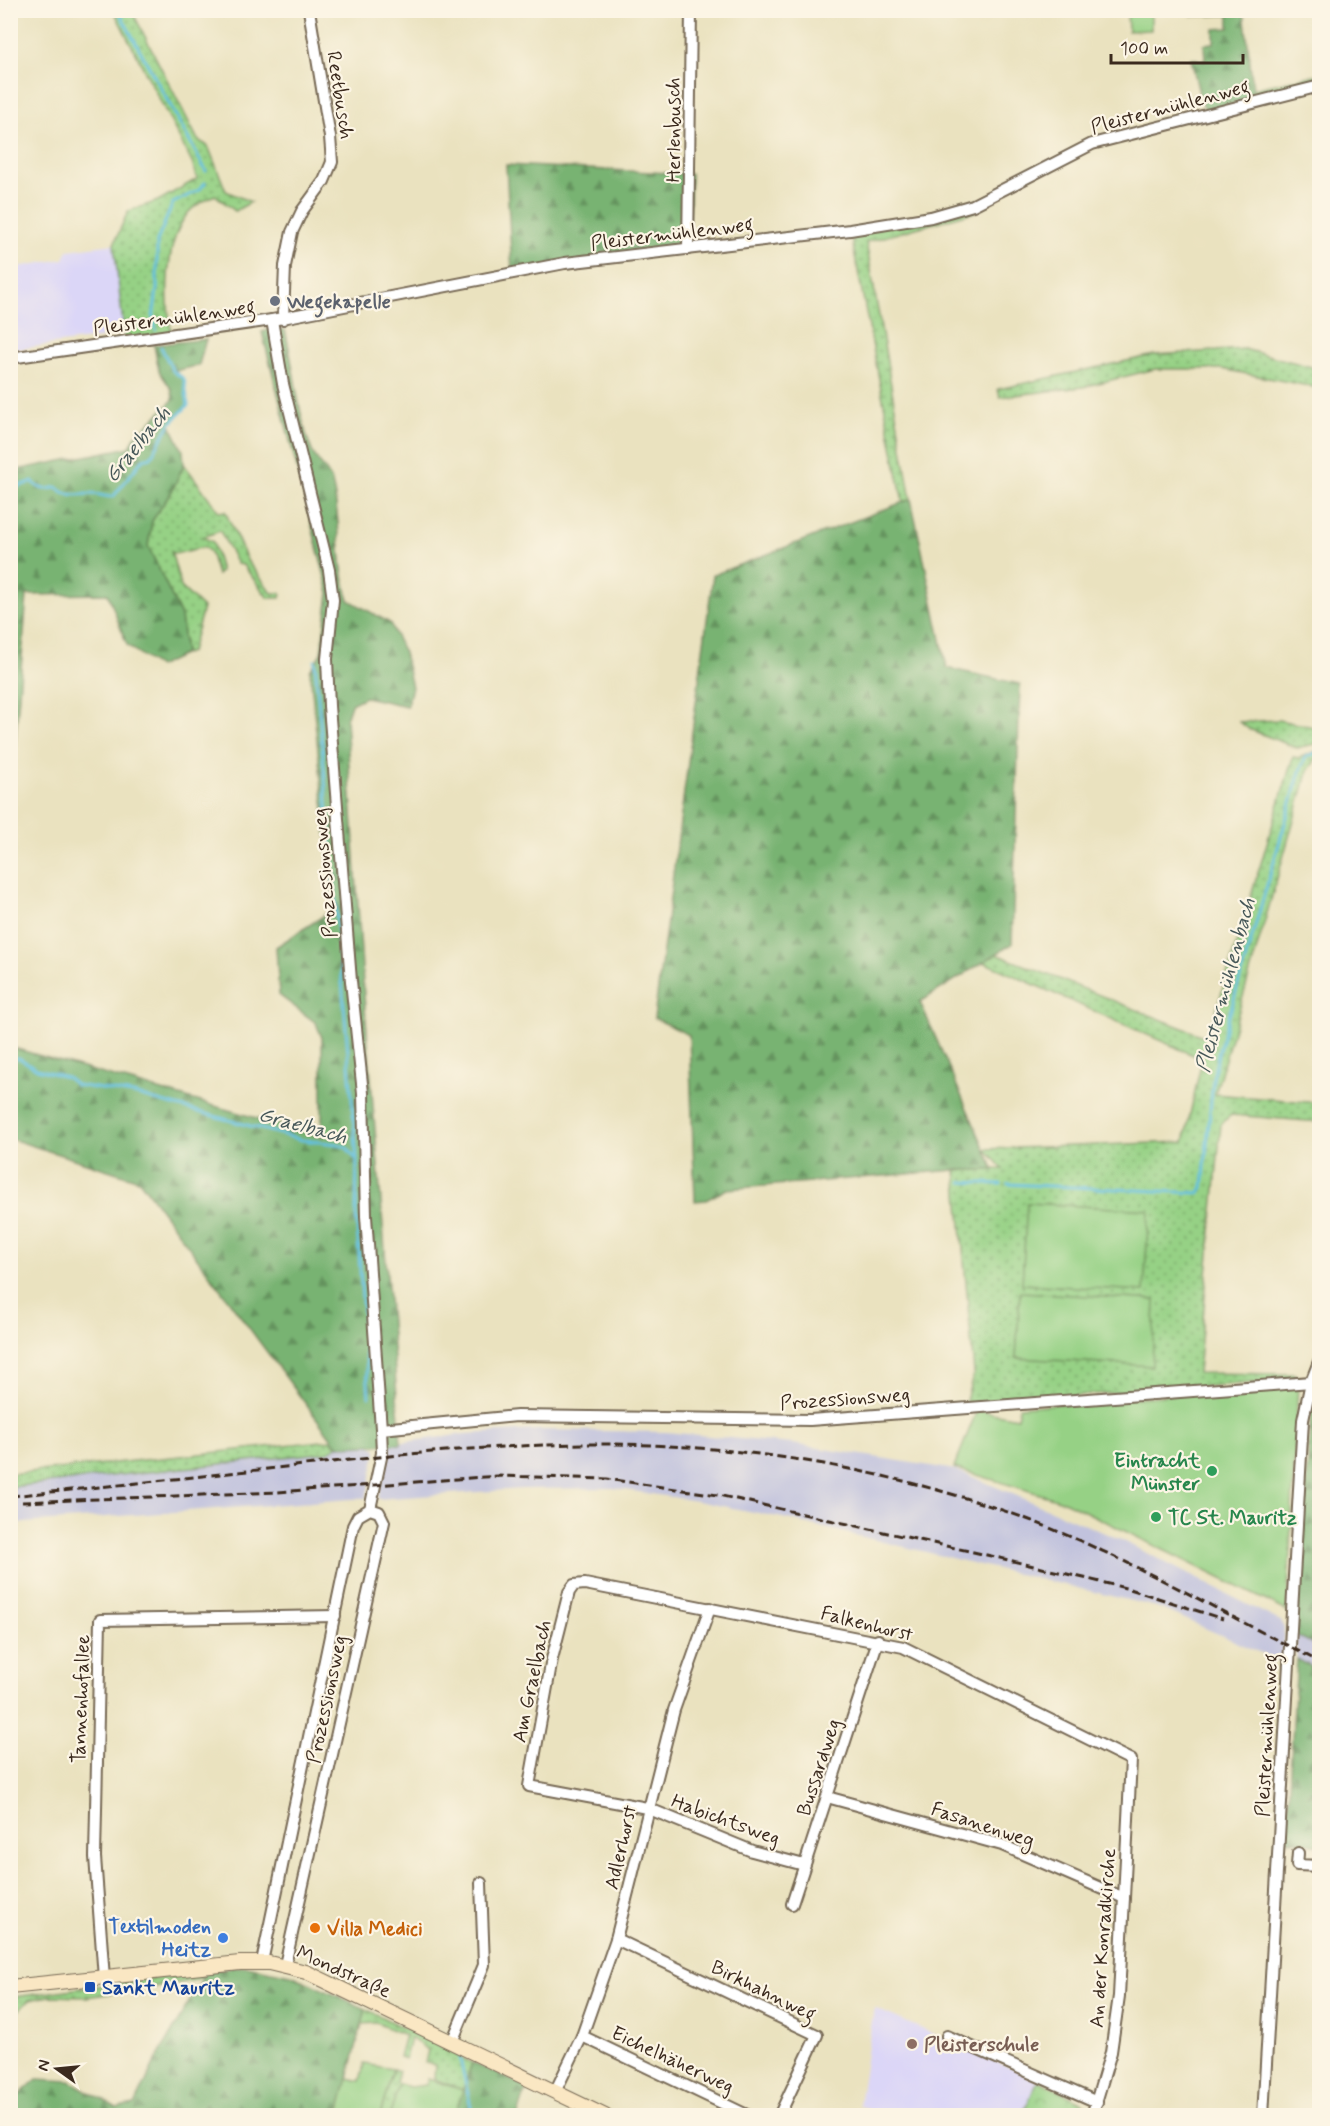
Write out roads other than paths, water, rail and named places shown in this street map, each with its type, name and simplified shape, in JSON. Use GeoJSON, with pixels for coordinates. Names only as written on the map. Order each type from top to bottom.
{"type":"FeatureCollection","features":[{"type":"Feature","properties":{"kind":"street","name":"Reetbusch"},"geometry":{"type":"LineString","coordinates":[[278,319],[292,232],[302,211],[324,181],[332,162],[309,10]]}},
{"type":"Feature","properties":{"kind":"street","name":"Herlenbusch"},"geometry":{"type":"LineString","coordinates":[[688,249],[691,10]]}},
{"type":"Feature","properties":{"kind":"street","name":"Pleistermühlenweg"},"geometry":{"type":"LineString","coordinates":[[10,358],[278,319],[512,272],[850,230],[931,217],[974,205],[1092,144],[1320,86]]}},
{"type":"Feature","properties":{"kind":"street","name":"Prozessionsweg"},"geometry":{"type":"LineString","coordinates":[[262,1962],[353,1526],[358,1516],[370,1509],[382,1453],[366,1216],[364,1102],[351,981],[329,706],[327,659],[333,600],[326,559],[280,369],[278,319]]}},
{"type":"Feature","properties":{"kind":"street","name":"Pleistermühlenweg"},"geometry":{"type":"LineString","coordinates":[[1263,2115],[1303,1420],[1311,1382],[1320,1359]]}},
{"type":"Feature","properties":{"kind":"street","name":"Prozessionsweg"},"geometry":{"type":"LineString","coordinates":[[381,1429],[518,1416],[810,1420],[1311,1382]]}},
{"type":"Feature","properties":{"kind":"street","name":"Prozessionsweg"},"geometry":{"type":"LineString","coordinates":[[285,1965],[384,1522],[379,1512],[370,1509]]}},
{"type":"Feature","properties":{"kind":"street","name":"Falkenhorst"},"geometry":{"type":"LineString","coordinates":[[574,1585],[585,1584],[878,1640],[903,1647],[1131,1760]]}},
{"type":"Feature","properties":{"kind":"street","name":"Am Graelbach"},"geometry":{"type":"LineString","coordinates":[[529,1786],[552,1659],[569,1592],[574,1585]]}},
{"type":"Feature","properties":{"kind":"street","name":"Adlerhorst"},"geometry":{"type":"LineString","coordinates":[[555,2092],[582,2036],[616,1940],[647,1808],[674,1710],[710,1608]]}},
{"type":"Feature","properties":{"kind":"street","name":"Tannenhofallee"},"geometry":{"type":"LineString","coordinates":[[104,1978],[95,1857],[100,1620],[335,1616]]}},
{"type":"Feature","properties":{"kind":"street","name":"Bussardweg"},"geometry":{"type":"LineString","coordinates":[[792,1904],[878,1640]]}},
{"type":"Feature","properties":{"kind":"street","name":"An der Konradkirche"},"geometry":{"type":"LineString","coordinates":[[1092,2115],[1111,2052],[1119,1996],[1131,1760]]}},
{"type":"Feature","properties":{"kind":"street","name":"Habichtsweg"},"geometry":{"type":"LineString","coordinates":[[529,1786],[647,1808],[752,1851],[804,1865]]}},
{"type":"Feature","properties":{"kind":"street","name":"Fasanenweg"},"geometry":{"type":"LineString","coordinates":[[827,1797],[1002,1845],[1124,1898]]}},
{"type":"Feature","properties":{"kind":"street"},"geometry":{"type":"LineString","coordinates":[[1298,1853],[1297,1865],[1320,1866]]}},
{"type":"Feature","properties":{"kind":"street"},"geometry":{"type":"LineString","coordinates":[[452,2042],[484,1965],[481,1883]]}},
{"type":"Feature","properties":{"kind":"street","name":"Birkhahnweg"},"geometry":{"type":"LineString","coordinates":[[616,1940],[817,2036],[779,2115]]}},
{"type":"Feature","properties":{"kind":"street","name":"Mondstraße"},"geometry":{"type":"LineString","coordinates":[[10,1987],[187,1967],[262,1962],[285,1965],[306,1972],[604,2115]]}},
{"type":"Feature","properties":{"kind":"street","name":"Eichelhäherweg"},"geometry":{"type":"LineString","coordinates":[[582,2036],[749,2115]]}},
{"type":"Feature","properties":{"kind":"street"},"geometry":{"type":"LineString","coordinates":[[947,2036],[1097,2102]]}},
{"type":"Feature","properties":{"kind":"waterway","name":"Graelbach"},"geometry":{"type":"LineString","coordinates":[[118,10],[206,171]]}},
{"type":"Feature","properties":{"kind":"waterway","name":"Graelbach"},"geometry":{"type":"LineString","coordinates":[[156,330],[153,318],[157,289],[157,241],[173,203],[199,190],[205,183]]}},
{"type":"Feature","properties":{"kind":"waterway","name":"Graelbach"},"geometry":{"type":"LineString","coordinates":[[10,489],[33,482],[41,488],[57,487],[68,494],[113,497],[143,459],[151,457],[170,424],[188,405],[184,379],[173,371],[161,347]]}},
{"type":"Feature","properties":{"kind":"waterway"},"geometry":{"type":"LineString","coordinates":[[315,661],[357,1159],[356,1212],[369,1397]]}},
{"type":"Feature","properties":{"kind":"waterway","name":"Pleistermühlenbach"},"geometry":{"type":"LineString","coordinates":[[1008,1184],[1200,1193],[1203,1187],[1213,1079],[1218,1054],[1301,768],[1306,757],[1320,751]]}},
{"type":"Feature","properties":{"kind":"waterway","name":"Graelbach"},"geometry":{"type":"LineString","coordinates":[[10,1058],[19,1058],[37,1069],[66,1077],[76,1085],[133,1094],[302,1140],[338,1144],[347,1148],[355,1158]]}},
{"type":"Feature","properties":{"kind":"waterway","name":"Pleistermühlenbach"},"geometry":{"type":"LineString","coordinates":[[962,1182],[1001,1184]]}},
{"type":"Feature","properties":{"kind":"waterway","name":"Graelbach"},"geometry":{"type":"LineString","coordinates":[[460,2059],[473,2116]]}},
{"type":"Feature","properties":{"kind":"railway"},"geometry":{"type":"LineString","coordinates":[[10,1496],[485,1448],[600,1444],[745,1452],[888,1477],[935,1489],[1025,1518],[1111,1555],[1320,1662]]}},
{"type":"Feature","properties":{"kind":"railway"},"geometry":{"type":"LineString","coordinates":[[22,1502],[278,1492],[498,1476],[607,1479],[718,1495],[1000,1558],[1130,1589],[1223,1619]]}},
{"type":"Feature","properties":{"kind":"place","name":"Wegekapelle"},"geometry":{"type":"Point","coordinates":[275,301]}},
{"type":"Feature","properties":{"kind":"place","name":"Eintracht Münster"},"geometry":{"type":"Point","coordinates":[1212,1471]}},
{"type":"Feature","properties":{"kind":"place","name":"TC St. Mauritz"},"geometry":{"type":"Point","coordinates":[1156,1517]}},
{"type":"Feature","properties":{"kind":"place","name":"Villa Medici"},"geometry":{"type":"Point","coordinates":[315,1928]}},
{"type":"Feature","properties":{"kind":"place","name":"Textilmoden Heitz"},"geometry":{"type":"Point","coordinates":[223,1938]}},
{"type":"Feature","properties":{"kind":"place","name":"Sankt Mauritz"},"geometry":{"type":"Point","coordinates":[90,1987]}},
{"type":"Feature","properties":{"kind":"place","name":"Pleisterschule"},"geometry":{"type":"Point","coordinates":[912,2044]}}]}
